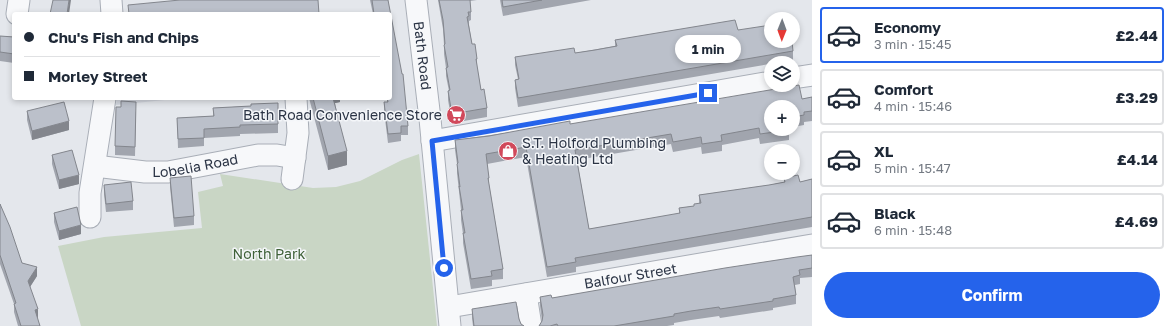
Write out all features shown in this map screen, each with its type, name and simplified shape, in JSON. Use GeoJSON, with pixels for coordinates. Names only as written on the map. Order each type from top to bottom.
{"type":"FeatureCollection","features":[{"type":"Feature","properties":{"kind":"street"},"geometry":{"type":"LineString","coordinates":[[16,12],[19,0]]}},
{"type":"Feature","properties":{"kind":"street"},"geometry":{"type":"LineString","coordinates":[[111,0],[112,12]]}},
{"type":"Feature","properties":{"kind":"street","name":"Bath Road"},"geometry":{"type":"LineString","coordinates":[[416,0],[450,317]]}},
{"type":"Feature","properties":{"kind":"street"},"geometry":{"type":"LineString","coordinates":[[800,77],[812,75]]}},
{"type":"Feature","properties":{"kind":"street"},"geometry":{"type":"LineString","coordinates":[[432,141],[764,83]]}},
{"type":"Feature","properties":{"kind":"street"},"geometry":{"type":"LineString","coordinates":[[90,217],[90,194],[105,100]]}},
{"type":"Feature","properties":{"kind":"street"},"geometry":{"type":"LineString","coordinates":[[292,179],[298,133],[296,100]]}},
{"type":"Feature","properties":{"kind":"street","name":"Lobelia Road"},"geometry":{"type":"LineString","coordinates":[[95,166],[145,172],[168,172],[258,155],[277,155],[295,158]]}},
{"type":"Feature","properties":{"kind":"street","name":"Balfour Street"},"geometry":{"type":"LineString","coordinates":[[450,317],[526,294],[812,245]]}},
{"type":"Feature","properties":{"kind":"street"},"geometry":{"type":"LineString","coordinates":[[526,294],[531,326]]}},
{"type":"Feature","properties":{"kind":"shaded area"},"geometry":{"type":"Polygon","coordinates":[[[117,100],[165,100],[116,105],[117,100]]]}},
{"type":"Feature","properties":{"kind":"green space","name":"North Park"},"geometry":{"type":"Polygon","coordinates":[[[419,154],[437,326],[81,326],[58,246],[104,237],[202,228],[198,192],[223,186],[220,174],[313,188],[336,187],[360,181],[402,160],[419,154]]]}},
{"type":"Feature","properties":{"kind":"building"},"geometry":{"type":"Polygon","coordinates":[[[53,0],[69,0],[67,12],[50,12],[53,0]]]}},
{"type":"Feature","properties":{"kind":"building"},"geometry":{"type":"Polygon","coordinates":[[[180,0],[318,0],[319,12],[129,12],[128,5],[180,0]]]}},
{"type":"Feature","properties":{"kind":"building"},"geometry":{"type":"Polygon","coordinates":[[[372,0],[388,0],[390,12],[374,12],[372,0]]]}},
{"type":"Feature","properties":{"kind":"building"},"geometry":{"type":"Polygon","coordinates":[[[439,0],[470,0],[471,12],[468,12],[469,16],[467,17],[472,44],[475,44],[481,90],[484,89],[487,108],[452,114],[448,91],[450,90],[446,68],[448,67],[444,45],[443,20],[439,0]]]}},
{"type":"Feature","properties":{"kind":"building"},"geometry":{"type":"Polygon","coordinates":[[[502,0],[542,0],[503,7],[502,0]]]}},
{"type":"Feature","properties":{"kind":"building"},"geometry":{"type":"Polygon","coordinates":[[[735,20],[738,30],[764,26],[764,48],[793,48],[793,51],[518,98],[515,80],[519,79],[515,57],[574,48],[575,53],[595,50],[617,46],[615,40],[735,20]]]}},
{"type":"Feature","properties":{"kind":"building"},"geometry":{"type":"Polygon","coordinates":[[[392,21],[403,74],[408,126],[401,126],[401,133],[388,134],[384,102],[388,102],[388,100],[392,100],[392,21]]]}},
{"type":"Feature","properties":{"kind":"building"},"geometry":{"type":"Polygon","coordinates":[[[0,36],[12,37],[12,54],[0,52],[0,36]]]}},
{"type":"Feature","properties":{"kind":"building"},"geometry":{"type":"Polygon","coordinates":[[[800,90],[802,99],[812,97],[812,111],[804,112],[804,115],[800,116],[800,100],[764,100],[764,133],[760,134],[759,128],[721,135],[722,141],[702,144],[701,137],[673,142],[671,134],[575,150],[589,229],[680,213],[679,208],[694,206],[694,204],[701,203],[699,195],[769,185],[785,182],[784,180],[799,180],[800,182],[812,179],[812,217],[575,258],[576,262],[547,267],[526,147],[486,154],[488,178],[503,269],[491,271],[492,276],[471,279],[463,233],[465,233],[461,210],[463,210],[459,186],[460,187],[455,140],[489,136],[570,121],[570,124],[764,91],[800,92],[800,90]]]}},
{"type":"Feature","properties":{"kind":"building"},"geometry":{"type":"Polygon","coordinates":[[[314,100],[334,100],[347,151],[328,156],[314,100]]]}},
{"type":"Feature","properties":{"kind":"building"},"geometry":{"type":"Polygon","coordinates":[[[121,101],[136,102],[135,147],[115,146],[116,107],[121,107],[121,101]]]}},
{"type":"Feature","properties":{"kind":"building"},"geometry":{"type":"Polygon","coordinates":[[[64,102],[69,121],[32,131],[27,111],[64,102]]]}},
{"type":"Feature","properties":{"kind":"building"},"geometry":{"type":"Polygon","coordinates":[[[278,103],[278,124],[240,125],[240,127],[204,129],[204,138],[178,139],[177,118],[214,116],[213,108],[278,103]]]}},
{"type":"Feature","properties":{"kind":"building"},"geometry":{"type":"Polygon","coordinates":[[[72,150],[79,175],[59,180],[52,155],[72,150]]]}},
{"type":"Feature","properties":{"kind":"building"},"geometry":{"type":"Polygon","coordinates":[[[191,176],[194,216],[174,218],[170,178],[191,176]]]}},
{"type":"Feature","properties":{"kind":"building"},"geometry":{"type":"Polygon","coordinates":[[[131,182],[133,201],[106,204],[104,185],[131,182]]]}},
{"type":"Feature","properties":{"kind":"building"},"geometry":{"type":"Polygon","coordinates":[[[0,204],[10,227],[22,263],[37,267],[28,281],[38,309],[35,310],[40,326],[21,326],[14,304],[16,303],[0,255],[0,204]]]}},
{"type":"Feature","properties":{"kind":"building"},"geometry":{"type":"Polygon","coordinates":[[[77,207],[81,225],[59,231],[54,213],[77,207]]]}},
{"type":"Feature","properties":{"kind":"building"},"geometry":{"type":"Polygon","coordinates":[[[812,255],[812,268],[799,270],[800,275],[793,277],[796,295],[773,299],[773,301],[720,309],[719,307],[691,311],[674,314],[674,316],[614,326],[558,326],[557,324],[550,326],[539,326],[543,315],[540,297],[551,295],[552,298],[725,268],[812,255]]]}},
{"type":"Feature","properties":{"kind":"building"},"geometry":{"type":"Polygon","coordinates":[[[516,302],[519,319],[521,324],[524,326],[474,326],[472,309],[516,302]]]}},
{"type":"Feature","properties":{"kind":"place","name":"Bath Road Convenience Store"},"geometry":{"type":"Point","coordinates":[456,115]}},
{"type":"Feature","properties":{"kind":"place","name":"S.T. Holford Plumbing & Heating Ltd"},"geometry":{"type":"Point","coordinates":[508,151]}},
{"type":"Feature","properties":{"kind":"route"},"geometry":{"type":"LineString","coordinates":[[444,268],[432,141],[708,93]]}}]}
